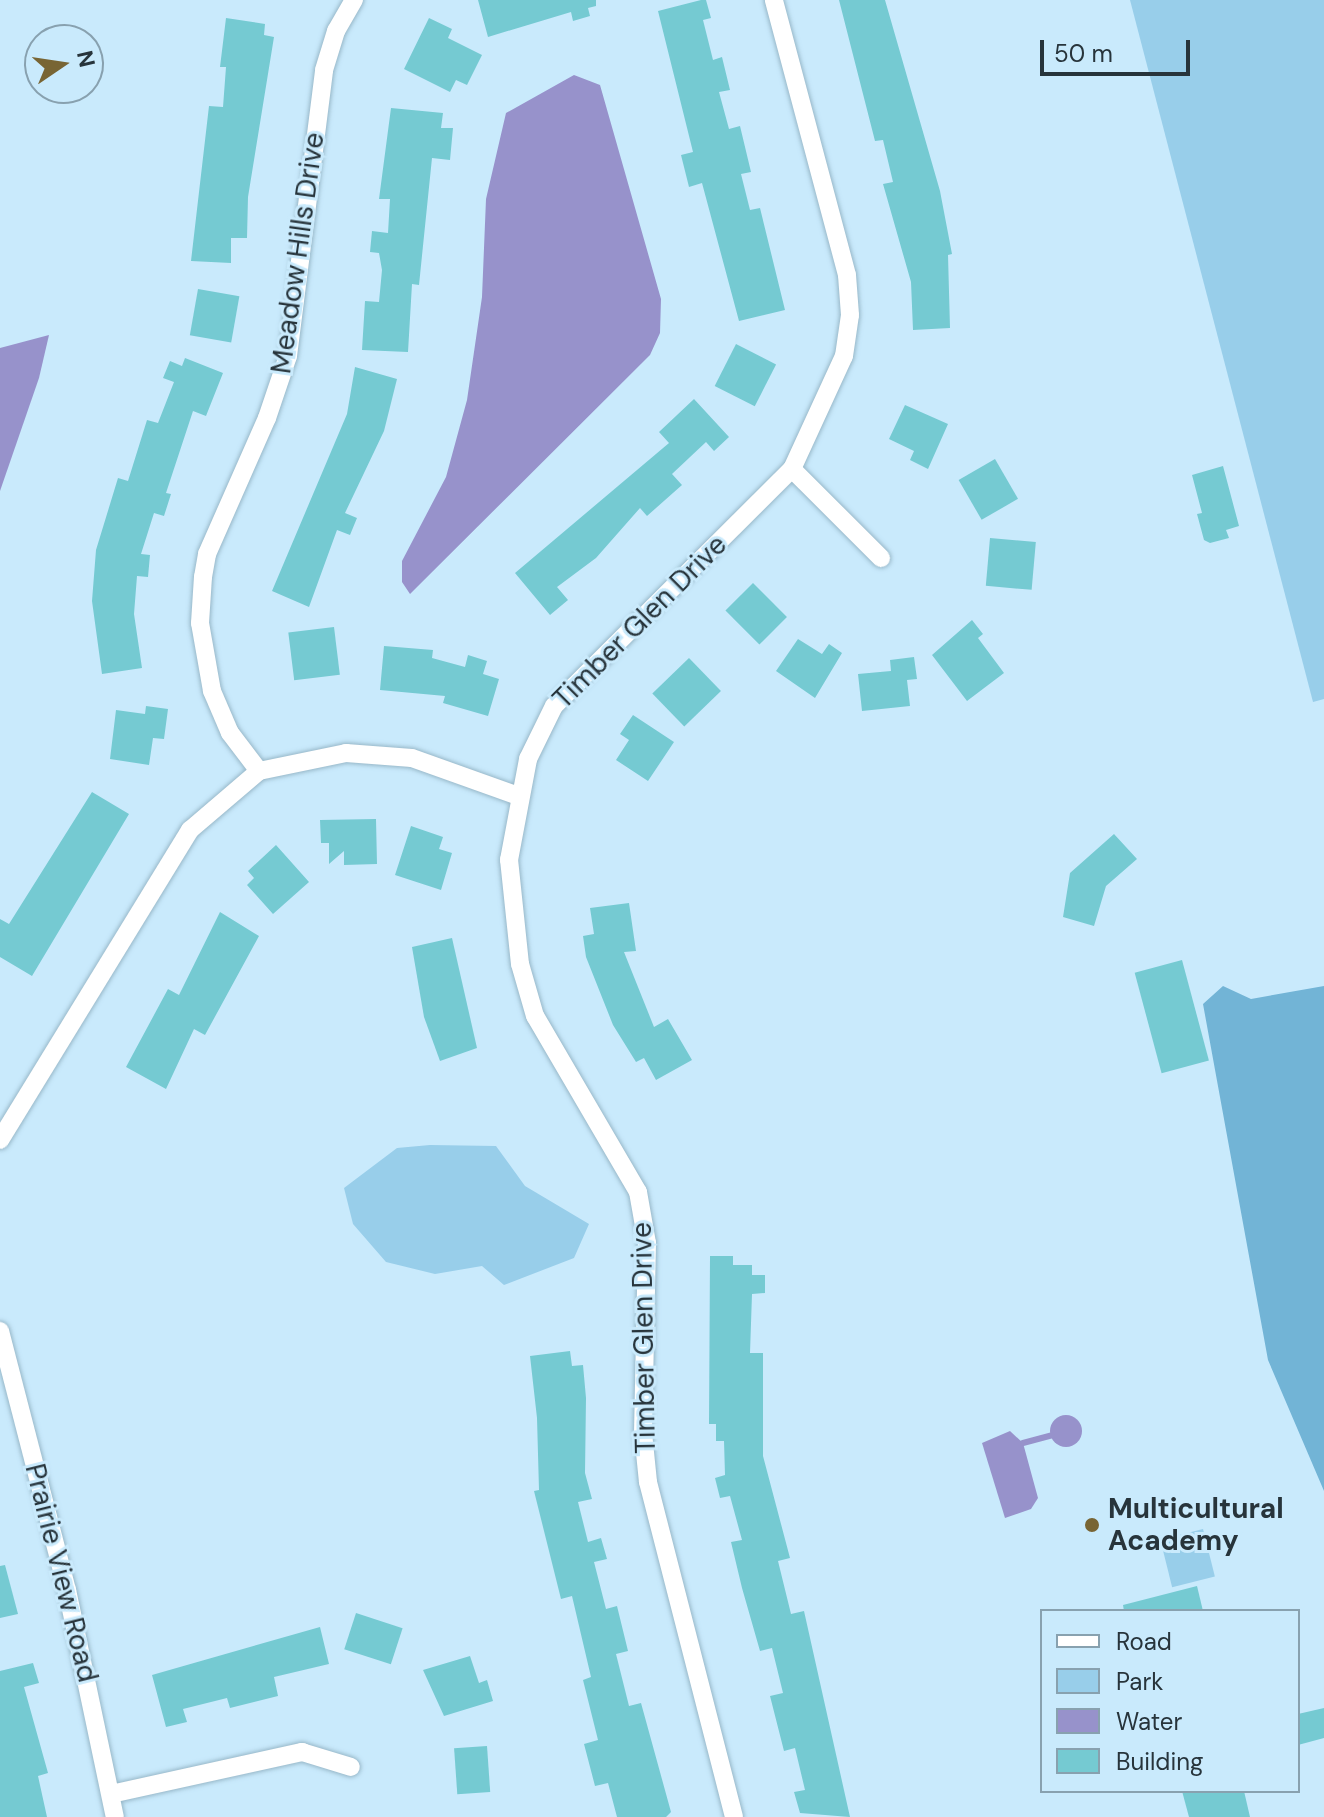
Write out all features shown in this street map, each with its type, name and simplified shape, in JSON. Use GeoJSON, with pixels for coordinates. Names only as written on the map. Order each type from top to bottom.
{"type":"FeatureCollection","features":[{"type":"Feature","properties":{"kind":"street","name":"Meadow Hills Drive"},"geometry":{"type":"LineString","coordinates":[[259,771],[230,733],[212,691],[202,646],[203,577],[207,554],[267,418],[288,356],[324,70],[336,31],[354,0]]}},
{"type":"Feature","properties":{"kind":"street","name":"Timber Glen Drive"},"geometry":{"type":"LineString","coordinates":[[734,1817],[648,1482],[643,1433],[647,1243],[638,1192],[535,1016],[520,964],[509,860],[518,796],[535,740],[554,706],[792,469],[838,375],[848,336],[850,295],[774,0]]}},
{"type":"Feature","properties":{"kind":"street"},"geometry":{"type":"LineString","coordinates":[[792,469],[881,558]]}},
{"type":"Feature","properties":{"kind":"street"},"geometry":{"type":"LineString","coordinates":[[0,1140],[190,830],[259,771],[346,753],[412,758],[518,796]]}},
{"type":"Feature","properties":{"kind":"street","name":"Prairie View Road"},"geometry":{"type":"LineString","coordinates":[[0,1331],[67,1590],[115,1817]]}},
{"type":"Feature","properties":{"kind":"street"},"geometry":{"type":"LineString","coordinates":[[111,1794],[302,1752],[351,1767]]}},
{"type":"Feature","properties":{"kind":"green space"},"geometry":{"type":"Polygon","coordinates":[[[1130,0],[1324,0],[1324,699],[1313,702],[1130,0]]]}},
{"type":"Feature","properties":{"kind":"green space"},"geometry":{"type":"Polygon","coordinates":[[[496,1146],[525,1186],[589,1224],[574,1258],[504,1285],[482,1266],[435,1274],[386,1262],[353,1224],[344,1188],[397,1148],[496,1146]]]}},
{"type":"Feature","properties":{"kind":"green space"},"geometry":{"type":"Polygon","coordinates":[[[1203,1529],[1215,1577],[1172,1587],[1160,1540],[1203,1529]]]}},
{"type":"Feature","properties":{"kind":"shaded area"},"geometry":{"type":"Polygon","coordinates":[[[1223,986],[1251,999],[1324,986],[1324,1491],[1268,1360],[1203,1004],[1223,986]]]}},
{"type":"Feature","properties":{"kind":"water"},"geometry":{"type":"Polygon","coordinates":[[[574,75],[600,85],[661,299],[660,333],[650,355],[410,594],[402,582],[402,561],[446,477],[467,400],[482,297],[486,199],[506,113],[574,75]]]}},
{"type":"Feature","properties":{"kind":"water"},"geometry":{"type":"Polygon","coordinates":[[[49,335],[39,378],[0,491],[0,348],[49,335]]]}},
{"type":"Feature","properties":{"kind":"water"},"geometry":{"type":"Polygon","coordinates":[[[1066,1415],[1077,1420],[1082,1431],[1077,1442],[1066,1447],[1055,1442],[1050,1431],[1055,1420],[1066,1415]]]}},
{"type":"Feature","properties":{"kind":"water"},"geometry":{"type":"Polygon","coordinates":[[[1010,1431],[1023,1443],[1038,1498],[1031,1509],[1005,1518],[982,1443],[1010,1431]]]}},
{"type":"Feature","properties":{"kind":"building"},"geometry":{"type":"Polygon","coordinates":[[[478,0],[596,0],[596,6],[588,8],[590,16],[573,21],[571,12],[488,37],[478,0]]]}},
{"type":"Feature","properties":{"kind":"building"},"geometry":{"type":"Polygon","coordinates":[[[706,0],[711,18],[703,20],[713,60],[722,57],[730,90],[719,92],[729,129],[740,126],[751,172],[741,174],[750,210],[760,208],[785,310],[739,321],[702,183],[689,187],[681,155],[693,152],[658,11],[706,0]]]}},
{"type":"Feature","properties":{"kind":"building"},"geometry":{"type":"Polygon","coordinates":[[[839,0],[885,0],[940,191],[952,254],[948,255],[950,328],[913,330],[911,282],[883,184],[893,182],[883,140],[875,141],[839,0]]]}},
{"type":"Feature","properties":{"kind":"building"},"geometry":{"type":"Polygon","coordinates":[[[226,18],[265,24],[264,35],[274,37],[248,197],[247,238],[231,238],[231,263],[191,261],[209,106],[223,107],[226,67],[220,67],[226,18]]]}},
{"type":"Feature","properties":{"kind":"building"},"geometry":{"type":"Polygon","coordinates":[[[429,18],[452,29],[448,38],[482,55],[467,85],[456,80],[450,92],[404,69],[429,18]]]}},
{"type":"Feature","properties":{"kind":"building"},"geometry":{"type":"Polygon","coordinates":[[[391,108],[443,113],[441,128],[453,128],[450,160],[432,158],[419,285],[412,284],[408,352],[362,350],[365,301],[379,302],[382,270],[379,253],[370,252],[372,231],[388,233],[390,199],[379,199],[391,108]]]}},
{"type":"Feature","properties":{"kind":"building"},"geometry":{"type":"Polygon","coordinates":[[[198,289],[239,296],[231,343],[190,335],[198,289]]]}},
{"type":"Feature","properties":{"kind":"building"},"geometry":{"type":"Polygon","coordinates":[[[736,344],[776,364],[755,406],[715,386],[736,344]]]}},
{"type":"Feature","properties":{"kind":"building"},"geometry":{"type":"Polygon","coordinates":[[[185,358],[223,373],[206,416],[193,411],[166,493],[171,494],[164,516],[154,513],[141,554],[150,555],[148,577],[137,576],[134,614],[142,668],[102,674],[92,601],[96,550],[118,478],[128,481],[147,420],[158,423],[174,382],[163,378],[170,361],[182,366],[185,358]]]}},
{"type":"Feature","properties":{"kind":"building"},"geometry":{"type":"Polygon","coordinates":[[[355,367],[397,379],[384,431],[345,513],[357,518],[350,535],[337,530],[309,607],[272,591],[347,414],[355,367]]]}},
{"type":"Feature","properties":{"kind":"building"},"geometry":{"type":"Polygon","coordinates":[[[694,399],[729,437],[714,451],[706,442],[672,474],[682,485],[647,516],[640,508],[596,558],[557,587],[568,600],[550,615],[515,573],[669,443],[659,432],[694,399]]]}},
{"type":"Feature","properties":{"kind":"building"},"geometry":{"type":"Polygon","coordinates":[[[905,405],[948,424],[928,469],[910,460],[914,451],[889,439],[905,405]]]}},
{"type":"Feature","properties":{"kind":"building"},"geometry":{"type":"Polygon","coordinates":[[[995,459],[1018,499],[982,520],[959,480],[995,459]]]}},
{"type":"Feature","properties":{"kind":"building"},"geometry":{"type":"Polygon","coordinates":[[[1223,466],[1239,526],[1226,530],[1229,538],[1210,543],[1204,540],[1197,514],[1202,513],[1192,475],[1223,466]]]}},
{"type":"Feature","properties":{"kind":"building"},"geometry":{"type":"Polygon","coordinates":[[[990,538],[1036,542],[1032,590],[986,586],[990,538]]]}},
{"type":"Feature","properties":{"kind":"building"},"geometry":{"type":"Polygon","coordinates":[[[753,583],[787,617],[759,645],[725,611],[753,583]]]}},
{"type":"Feature","properties":{"kind":"building"},"geometry":{"type":"Polygon","coordinates":[[[972,620],[983,634],[978,638],[1004,673],[967,701],[932,655],[972,620]]]}},
{"type":"Feature","properties":{"kind":"building"},"geometry":{"type":"Polygon","coordinates":[[[334,627],[340,675],[294,680],[288,633],[334,627]]]}},
{"type":"Feature","properties":{"kind":"building"},"geometry":{"type":"Polygon","coordinates":[[[798,639],[822,654],[829,644],[842,653],[815,698],[776,671],[798,639]]]}},
{"type":"Feature","properties":{"kind":"building"},"geometry":{"type":"Polygon","coordinates":[[[384,646],[433,650],[432,658],[465,667],[468,655],[487,661],[483,674],[499,679],[488,716],[443,703],[445,696],[380,690],[384,646]]]}},
{"type":"Feature","properties":{"kind":"building"},"geometry":{"type":"Polygon","coordinates":[[[914,657],[917,679],[907,680],[910,706],[862,711],[858,674],[891,671],[890,660],[914,657]]]}},
{"type":"Feature","properties":{"kind":"building"},"geometry":{"type":"Polygon","coordinates":[[[689,658],[721,691],[684,727],[652,693],[689,658]]]}},
{"type":"Feature","properties":{"kind":"building"},"geometry":{"type":"Polygon","coordinates":[[[146,706],[168,709],[164,739],[153,738],[149,765],[110,759],[116,710],[145,714],[146,706]]]}},
{"type":"Feature","properties":{"kind":"building"},"geometry":{"type":"Polygon","coordinates":[[[633,715],[674,742],[648,781],[616,760],[629,740],[620,734],[633,715]]]}},
{"type":"Feature","properties":{"kind":"building"},"geometry":{"type":"Polygon","coordinates":[[[92,792],[129,814],[32,976],[0,957],[0,919],[9,924],[92,792]]]}},
{"type":"Feature","properties":{"kind":"building"},"geometry":{"type":"Polygon","coordinates":[[[376,819],[377,864],[344,865],[344,851],[329,864],[329,843],[321,843],[320,820],[376,819]]]}},
{"type":"Feature","properties":{"kind":"building"},"geometry":{"type":"Polygon","coordinates":[[[411,826],[443,837],[439,849],[452,853],[441,890],[395,875],[411,826]]]}},
{"type":"Feature","properties":{"kind":"building"},"geometry":{"type":"Polygon","coordinates":[[[1114,834],[1137,859],[1106,886],[1094,926],[1063,917],[1070,873],[1114,834]]]}},
{"type":"Feature","properties":{"kind":"building"},"geometry":{"type":"Polygon","coordinates":[[[276,845],[309,882],[273,914],[247,885],[254,878],[248,871],[276,845]]]}},
{"type":"Feature","properties":{"kind":"building"},"geometry":{"type":"Polygon","coordinates":[[[629,903],[636,951],[624,952],[654,1027],[668,1019],[692,1060],[656,1080],[644,1058],[636,1062],[613,1025],[586,957],[583,936],[594,934],[590,908],[629,903]]]}},
{"type":"Feature","properties":{"kind":"building"},"geometry":{"type":"Polygon","coordinates":[[[220,912],[259,936],[205,1035],[194,1029],[166,1089],[126,1067],[168,989],[179,995],[220,912]]]}},
{"type":"Feature","properties":{"kind":"building"},"geometry":{"type":"Polygon","coordinates":[[[452,938],[477,1048],[440,1061],[424,1017],[412,947],[452,938]]]}},
{"type":"Feature","properties":{"kind":"building"},"geometry":{"type":"Polygon","coordinates":[[[1182,960],[1209,1060],[1162,1073],[1135,973],[1182,960]]]}},
{"type":"Feature","properties":{"kind":"building"},"geometry":{"type":"Polygon","coordinates":[[[710,1256],[733,1256],[733,1265],[752,1265],[752,1275],[765,1275],[765,1293],[752,1294],[750,1353],[763,1353],[763,1456],[790,1558],[778,1561],[791,1614],[804,1611],[850,1817],[800,1813],[794,1792],[805,1790],[795,1748],[784,1751],[770,1696],[783,1693],[772,1648],[760,1651],[742,1588],[731,1542],[742,1540],[730,1496],[720,1498],[715,1478],[725,1475],[724,1441],[716,1441],[716,1424],[709,1424],[710,1256]]]}},
{"type":"Feature","properties":{"kind":"building"},"geometry":{"type":"Polygon","coordinates":[[[570,1351],[572,1366],[583,1365],[585,1473],[592,1499],[578,1502],[588,1542],[601,1538],[607,1559],[594,1562],[606,1609],[617,1606],[628,1651],[616,1654],[629,1706],[641,1703],[671,1812],[666,1817],[617,1817],[608,1783],[595,1786],[584,1744],[598,1740],[583,1680],[591,1677],[572,1596],[561,1599],[534,1491],[539,1490],[537,1418],[530,1356],[570,1351]]]}},
{"type":"Feature","properties":{"kind":"building"},"geometry":{"type":"Polygon","coordinates":[[[5,1565],[18,1614],[0,1618],[0,1566],[5,1565]]]}},
{"type":"Feature","properties":{"kind":"building"},"geometry":{"type":"Polygon","coordinates":[[[1197,1586],[1203,1609],[1124,1609],[1123,1605],[1197,1586]]]}},
{"type":"Feature","properties":{"kind":"building"},"geometry":{"type":"Polygon","coordinates":[[[356,1613],[403,1628],[391,1664],[344,1649],[356,1613]]]}},
{"type":"Feature","properties":{"kind":"building"},"geometry":{"type":"Polygon","coordinates":[[[320,1627],[329,1664],[274,1677],[278,1696],[230,1708],[227,1698],[183,1709],[187,1722],[166,1727],[152,1675],[320,1627]]]}},
{"type":"Feature","properties":{"kind":"building"},"geometry":{"type":"Polygon","coordinates":[[[470,1656],[479,1683],[487,1680],[493,1701],[444,1716],[423,1670],[470,1656]]]}},
{"type":"Feature","properties":{"kind":"building"},"geometry":{"type":"Polygon","coordinates":[[[33,1663],[39,1683],[24,1687],[48,1773],[38,1776],[47,1817],[0,1817],[0,1671],[33,1663]]]}},
{"type":"Feature","properties":{"kind":"building"},"geometry":{"type":"Polygon","coordinates":[[[1324,1708],[1324,1738],[1300,1744],[1300,1714],[1324,1708]]]}},
{"type":"Feature","properties":{"kind":"building"},"geometry":{"type":"Polygon","coordinates":[[[487,1746],[490,1792],[457,1794],[454,1748],[487,1746]]]}},
{"type":"Feature","properties":{"kind":"building"},"geometry":{"type":"Polygon","coordinates":[[[1183,1793],[1244,1793],[1250,1817],[1189,1817],[1183,1793]]]}},
{"type":"Feature","properties":{"kind":"waterway"},"geometry":{"type":"LineString","coordinates":[[1023,1443],[1052,1435]]}},
{"type":"Feature","properties":{"kind":"place","name":"Multicultural Academy"},"geometry":{"type":"Point","coordinates":[1092,1525]}}]}
